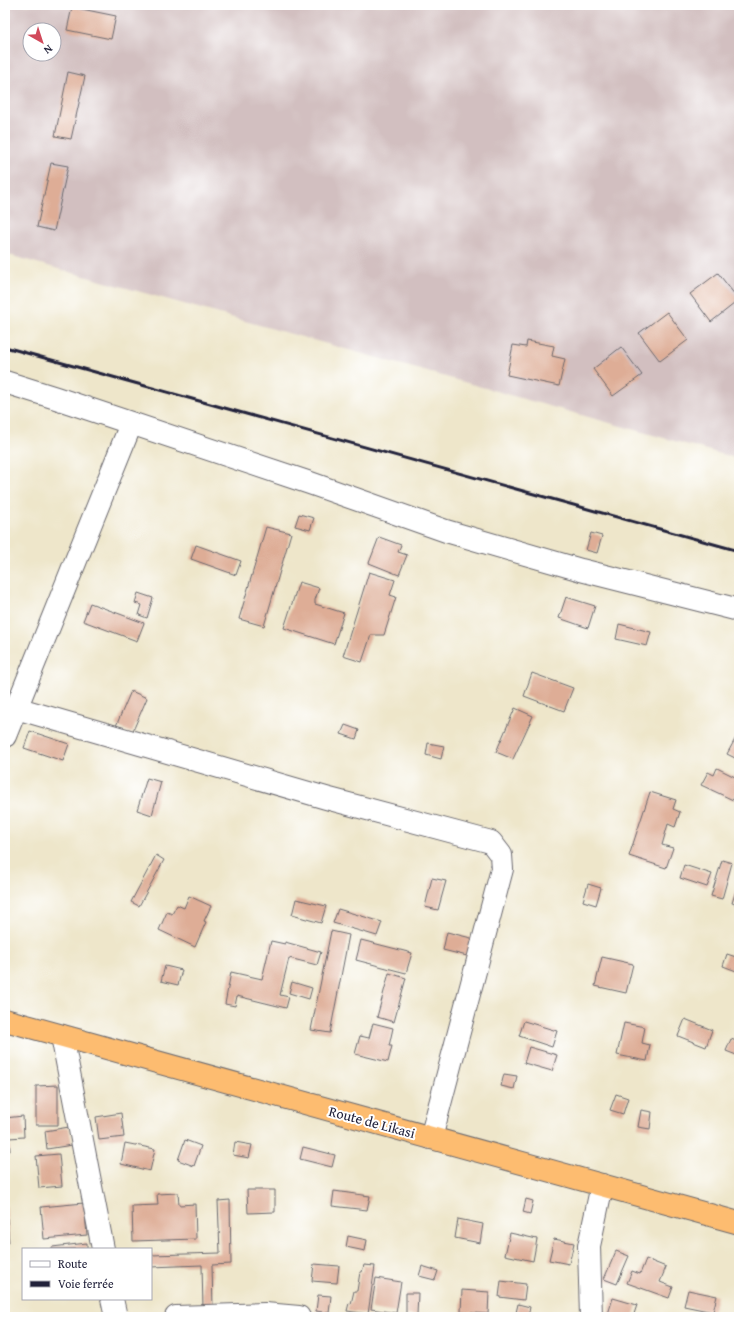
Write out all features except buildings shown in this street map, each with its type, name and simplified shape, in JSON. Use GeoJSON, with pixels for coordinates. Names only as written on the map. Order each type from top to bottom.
{"type":"FeatureCollection","features":[{"type":"Feature","properties":{"kind":"highway","name":"Route de Likasi"},"geometry":{"type":"LineString","coordinates":[[5,1020],[739,1223]]}},
{"type":"Feature","properties":{"kind":"street"},"geometry":{"type":"LineString","coordinates":[[5,382],[310,483],[446,531],[581,570],[739,610]]}},
{"type":"Feature","properties":{"kind":"street"},"geometry":{"type":"LineString","coordinates":[[5,736],[131,424]]}},
{"type":"Feature","properties":{"kind":"street"},"geometry":{"type":"LineString","coordinates":[[16,708],[326,798],[491,842],[501,855],[502,869],[431,1138]]}},
{"type":"Feature","properties":{"kind":"street"},"geometry":{"type":"LineString","coordinates":[[62,1036],[103,1248]]}},
{"type":"Feature","properties":{"kind":"street"},"geometry":{"type":"LineString","coordinates":[[591,1317],[589,1246],[602,1185]]}},
{"type":"Feature","properties":{"kind":"street"},"geometry":{"type":"LineString","coordinates":[[112,1300],[116,1317]]}},
{"type":"Feature","properties":{"kind":"street"},"geometry":{"type":"LineString","coordinates":[[176,1317],[265,1314],[299,1317]]}},
{"type":"Feature","properties":{"kind":"shaded area"},"geometry":{"type":"Polygon","coordinates":[[[5,5],[739,5],[739,459],[5,254],[5,5]]]}},
{"type":"Feature","properties":{"kind":"railway"},"geometry":{"type":"LineString","coordinates":[[5,347],[739,551]]}}]}
